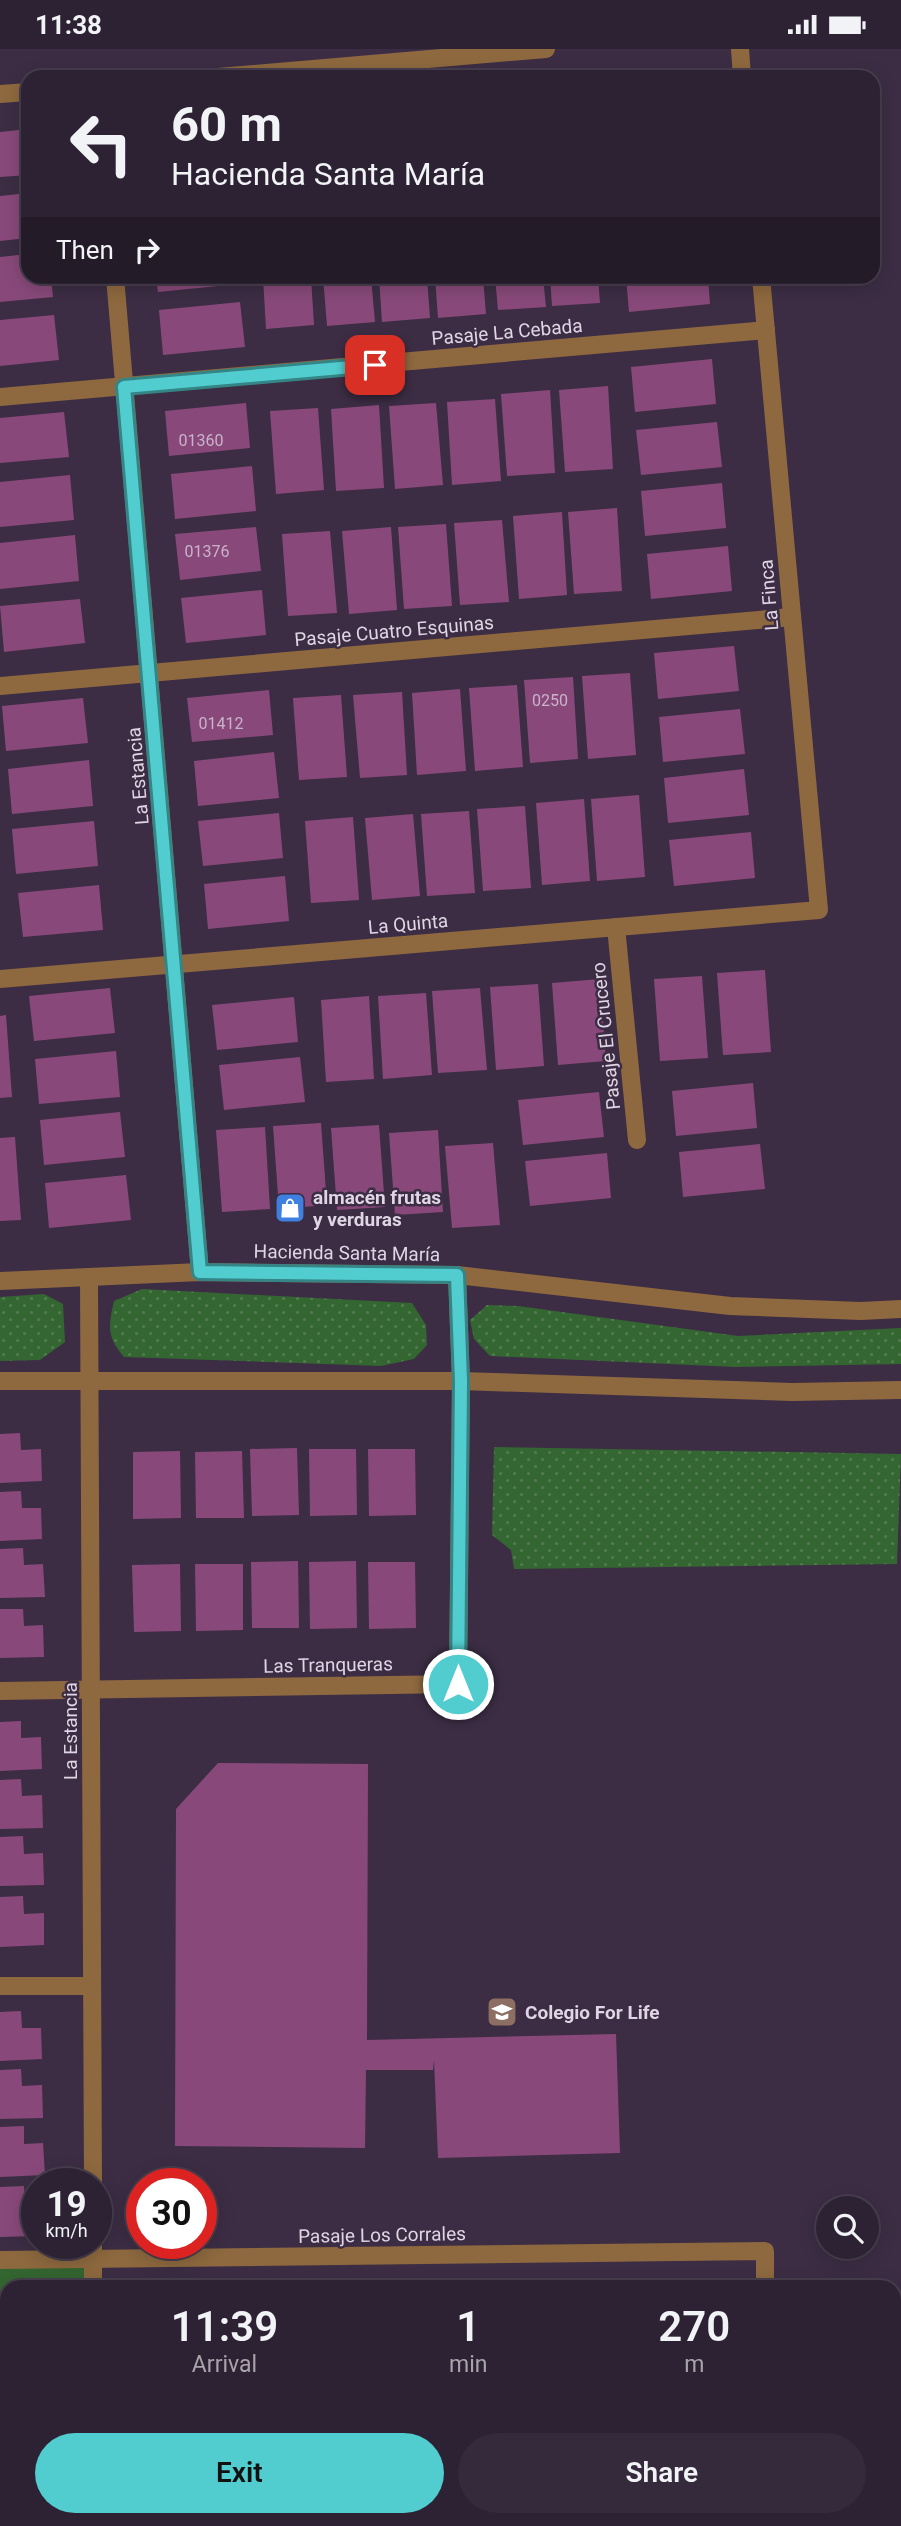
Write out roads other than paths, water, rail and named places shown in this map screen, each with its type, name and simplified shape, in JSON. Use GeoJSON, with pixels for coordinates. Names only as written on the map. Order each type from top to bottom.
{"type":"FeatureCollection","features":[{"type":"Feature","properties":{"kind":"street"},"geometry":{"type":"LineString","coordinates":[[300,70],[546,49]]}},
{"type":"Feature","properties":{"kind":"street"},"geometry":{"type":"LineString","coordinates":[[740,49],[742,70]]}},
{"type":"Feature","properties":{"kind":"street"},"geometry":{"type":"LineString","coordinates":[[0,95],[21,93]]}},
{"type":"Feature","properties":{"kind":"street","name":"La Estancia"},"geometry":{"type":"LineString","coordinates":[[115,284],[200,1272]]}},
{"type":"Feature","properties":{"kind":"street","name":"La Finca"},"geometry":{"type":"LineString","coordinates":[[762,284],[818,910]]}},
{"type":"Feature","properties":{"kind":"street","name":"Pasaje La Cebada"},"geometry":{"type":"LineString","coordinates":[[0,397],[766,330]]}},
{"type":"Feature","properties":{"kind":"street","name":"Pasaje Cuatro Esquinas"},"geometry":{"type":"LineString","coordinates":[[0,686],[792,617]]}},
{"type":"Feature","properties":{"kind":"street","name":"La Quinta"},"geometry":{"type":"LineString","coordinates":[[0,979],[818,910]]}},
{"type":"Feature","properties":{"kind":"street","name":"Pasaje El Crucero"},"geometry":{"type":"LineString","coordinates":[[616,927],[637,1140]]}},
{"type":"Feature","properties":{"kind":"street","name":"Hacienda Santa María"},"geometry":{"type":"LineString","coordinates":[[0,1281],[200,1272],[457,1275],[730,1306],[861,1311],[901,1309]]}},
{"type":"Feature","properties":{"kind":"street","name":"Las Tranqueras"},"geometry":{"type":"LineString","coordinates":[[0,1691],[458,1684],[461,1381],[457,1275]]}},
{"type":"Feature","properties":{"kind":"street","name":"La Estancia"},"geometry":{"type":"LineString","coordinates":[[89,1277],[93,2168]]}},
{"type":"Feature","properties":{"kind":"street"},"geometry":{"type":"LineString","coordinates":[[0,1381],[461,1381],[792,1392],[901,1390]]}},
{"type":"Feature","properties":{"kind":"street"},"geometry":{"type":"LineString","coordinates":[[0,1986],[92,1986]]}},
{"type":"Feature","properties":{"kind":"street","name":"Pasaje Los Corrales"},"geometry":{"type":"LineString","coordinates":[[112,2251],[765,2251],[765,2280]]}},
{"type":"Feature","properties":{"kind":"street","name":"Pasaje Los Corrales"},"geometry":{"type":"LineString","coordinates":[[0,2260],[21,2258]]}},
{"type":"Feature","properties":{"kind":"street"},"geometry":{"type":"LineString","coordinates":[[93,2259],[93,2280]]}},
{"type":"Feature","properties":{"kind":"place","name":"almacén frutas y verduras"},"geometry":{"type":"Point","coordinates":[290,1208]}},
{"type":"Feature","properties":{"kind":"place","name":"Colegio For Life"},"geometry":{"type":"Point","coordinates":[502,2012]}}]}
